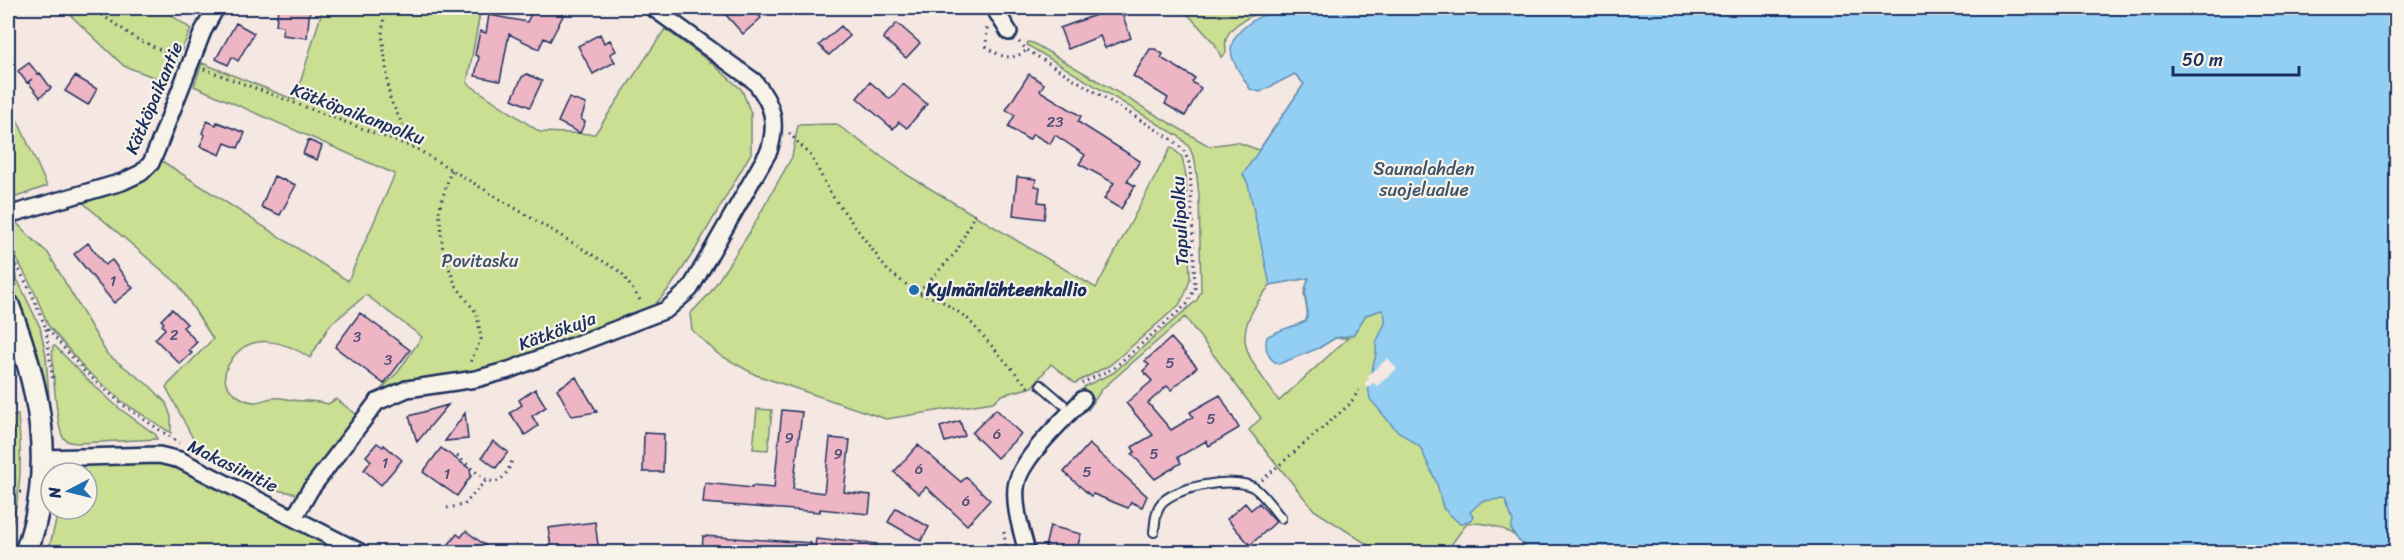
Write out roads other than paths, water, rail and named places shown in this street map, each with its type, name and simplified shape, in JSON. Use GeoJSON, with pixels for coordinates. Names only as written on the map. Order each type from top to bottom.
{"type":"FeatureCollection","features":[{"type":"Feature","properties":{"kind":"street","name":"Kätköpaikantie"},"geometry":{"type":"LineString","coordinates":[[8,215],[122,182],[141,173],[151,163],[190,64],[216,8]]}},
{"type":"Feature","properties":{"kind":"street","name":"Kätkökuja"},"geometry":{"type":"LineString","coordinates":[[294,518],[310,490],[377,402],[407,389],[463,381],[509,370],[666,310],[690,289],[769,151],[775,133],[773,115],[766,96],[754,81],[653,8]]}},
{"type":"Feature","properties":{"kind":"street"},"geometry":{"type":"LineString","coordinates":[[994,8],[1009,33]]}},
{"type":"Feature","properties":{"kind":"street"},"geometry":{"type":"LineString","coordinates":[[8,307],[32,373],[41,415],[43,458],[40,494],[26,552]]}},
{"type":"Feature","properties":{"kind":"street"},"geometry":{"type":"LineString","coordinates":[[1027,552],[1017,506],[1016,487],[1020,473],[1034,453],[1083,399]]}},
{"type":"Feature","properties":{"kind":"street","name":"Makasiinitie"},"geometry":{"type":"LineString","coordinates":[[43,458],[159,455],[180,460],[360,552]]}},
{"type":"Feature","properties":{"kind":"lane"},"geometry":{"type":"LineString","coordinates":[[1041,385],[1063,404]]}},
{"type":"Feature","properties":{"kind":"lane"},"geometry":{"type":"LineString","coordinates":[[8,430],[8,448]]}},
{"type":"Feature","properties":{"kind":"lane"},"geometry":{"type":"LineString","coordinates":[[1154,532],[1158,507],[1166,499],[1181,491],[1208,485],[1239,482],[1254,487],[1281,518]]}},
{"type":"Feature","properties":{"kind":"water"},"geometry":{"type":"Polygon","coordinates":[[[1274,8],[2396,8],[2396,552],[1550,552],[1547,547],[1528,548],[1518,540],[1511,529],[1513,521],[1505,500],[1502,499],[1482,501],[1470,512],[1473,516],[1471,520],[1460,524],[1443,508],[1437,484],[1420,447],[1395,429],[1370,399],[1368,386],[1376,354],[1376,343],[1385,323],[1382,310],[1366,315],[1353,335],[1335,338],[1319,348],[1279,364],[1272,360],[1268,353],[1267,337],[1306,321],[1305,291],[1309,278],[1270,285],[1248,184],[1243,174],[1304,84],[1295,74],[1260,92],[1250,89],[1235,64],[1231,48],[1238,33],[1257,18],[1276,13],[1274,8]]]}},
{"type":"Feature","properties":{"kind":"place","name":"Kylmänlähteenkallio"},"geometry":{"type":"Point","coordinates":[914,290]}},
{"type":"Feature","properties":{"kind":"park label","name":"Saunalahden suojelualue"},"geometry":{"type":"Point","coordinates":[1424,180]}},
{"type":"Feature","properties":{"kind":"park label","name":"Povitasku"},"geometry":{"type":"Point","coordinates":[480,261]}}]}
